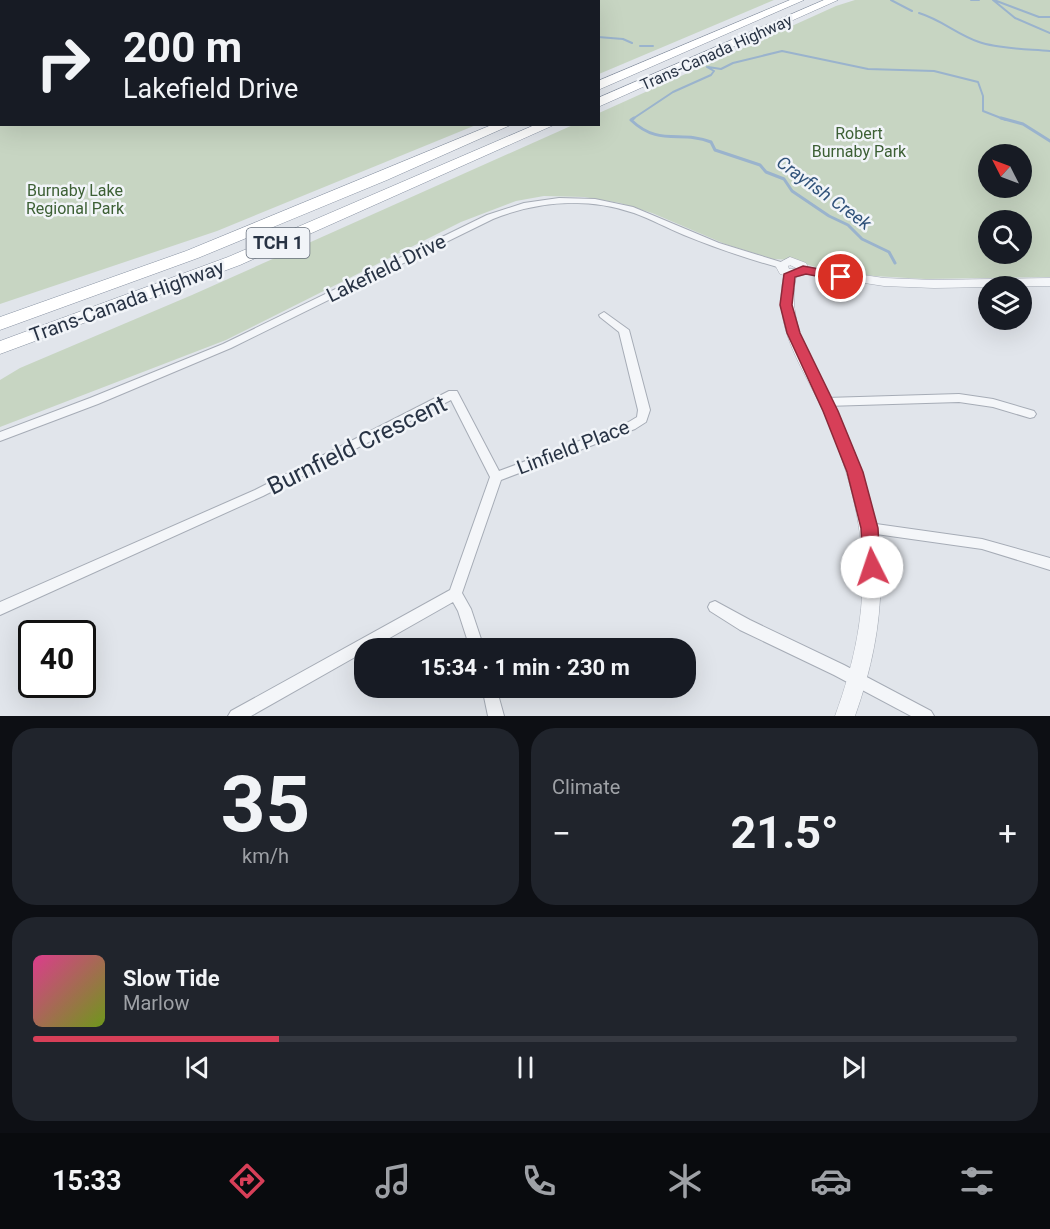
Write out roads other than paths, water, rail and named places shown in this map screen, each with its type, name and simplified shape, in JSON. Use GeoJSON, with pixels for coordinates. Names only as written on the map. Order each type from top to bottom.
{"type":"FeatureCollection","features":[{"type":"Feature","properties":{"kind":"highway","name":"Trans-Canada Highway"},"geometry":{"type":"LineString","coordinates":[[600,85],[799,0]]}},
{"type":"Feature","properties":{"kind":"highway","name":"Trans-Canada Highway"},"geometry":{"type":"LineString","coordinates":[[600,102],[833,0]]}},
{"type":"Feature","properties":{"kind":"highway","name":"Trans-Canada Highway"},"geometry":{"type":"LineString","coordinates":[[0,324],[195,254],[502,126]]}},
{"type":"Feature","properties":{"kind":"highway","name":"Trans-Canada Highway"},"geometry":{"type":"LineString","coordinates":[[0,348],[244,257],[545,126]]}},
{"type":"Feature","properties":{"kind":"street","name":"Lakefield Drive"},"geometry":{"type":"LineString","coordinates":[[0,437],[227,346],[490,217],[528,204],[585,200],[630,208],[711,243],[791,270],[895,282],[1050,282]]}},
{"type":"Feature","properties":{"kind":"street"},"geometry":{"type":"LineString","coordinates":[[791,270],[786,296],[790,324],[855,472],[869,528],[872,603],[860,681],[845,716]]}},
{"type":"Feature","properties":{"kind":"street","name":"Linfield Place"},"geometry":{"type":"LineString","coordinates":[[496,477],[631,426],[642,419],[644,410],[624,330],[604,315]]}},
{"type":"Feature","properties":{"kind":"street","name":"Burnfield Crescent"},"geometry":{"type":"LineString","coordinates":[[0,609],[259,493],[453,394],[496,477]]}},
{"type":"Feature","properties":{"kind":"street"},"geometry":{"type":"LineString","coordinates":[[826,402],[959,398],[993,403],[1030,414]]}},
{"type":"Feature","properties":{"kind":"street"},"geometry":{"type":"LineString","coordinates":[[236,716],[455,594],[467,565],[483,508],[496,477]]}},
{"type":"Feature","properties":{"kind":"street"},"geometry":{"type":"LineString","coordinates":[[869,528],[982,544],[1050,564]]}},
{"type":"Feature","properties":{"kind":"street"},"geometry":{"type":"LineString","coordinates":[[455,594],[464,609],[474,638]]}},
{"type":"Feature","properties":{"kind":"street"},"geometry":{"type":"LineString","coordinates":[[715,607],[745,625],[926,716]]}},
{"type":"Feature","properties":{"kind":"street"},"geometry":{"type":"LineString","coordinates":[[492,698],[496,716]]}},
{"type":"Feature","properties":{"kind":"waterway"},"geometry":{"type":"LineString","coordinates":[[891,0],[912,11]]}},
{"type":"Feature","properties":{"kind":"waterway"},"geometry":{"type":"LineString","coordinates":[[971,0],[979,0]]}},
{"type":"Feature","properties":{"kind":"waterway"},"geometry":{"type":"LineString","coordinates":[[993,0],[1015,18],[1050,33]]}},
{"type":"Feature","properties":{"kind":"waterway"},"geometry":{"type":"LineString","coordinates":[[994,0],[1039,17],[1050,17]]}},
{"type":"Feature","properties":{"kind":"waterway"},"geometry":{"type":"LineString","coordinates":[[919,13],[971,39],[987,44],[1050,51]]}},
{"type":"Feature","properties":{"kind":"waterway","name":"Crayfish Creek"},"geometry":{"type":"LineString","coordinates":[[600,37],[623,39],[632,43]]}},
{"type":"Feature","properties":{"kind":"waterway","name":"Crayfish Creek"},"geometry":{"type":"LineString","coordinates":[[640,46],[653,46]]}},
{"type":"Feature","properties":{"kind":"waterway"},"geometry":{"type":"LineString","coordinates":[[708,67],[721,69],[733,63],[782,51],[868,69],[934,71],[978,82],[983,96],[983,111],[1006,120]]}},
{"type":"Feature","properties":{"kind":"waterway","name":"Crayfish Creek"},"geometry":{"type":"LineString","coordinates":[[707,67],[714,71],[711,75],[673,92],[631,120],[651,133],[661,136],[690,137],[711,142],[715,150],[760,165],[766,172],[784,179],[792,191],[829,216],[848,225],[862,239],[889,252],[895,263]]}},
{"type":"Feature","properties":{"kind":"waterway"},"geometry":{"type":"LineString","coordinates":[[1001,118],[1023,124],[1050,141]]}},
{"type":"Feature","properties":{"kind":"park label","name":"Robert Burnaby Park"},"geometry":{"type":"Point","coordinates":[859,142]}},
{"type":"Feature","properties":{"kind":"park label","name":"Burnaby Lake Regional Park"},"geometry":{"type":"Point","coordinates":[75,199]}}]}
